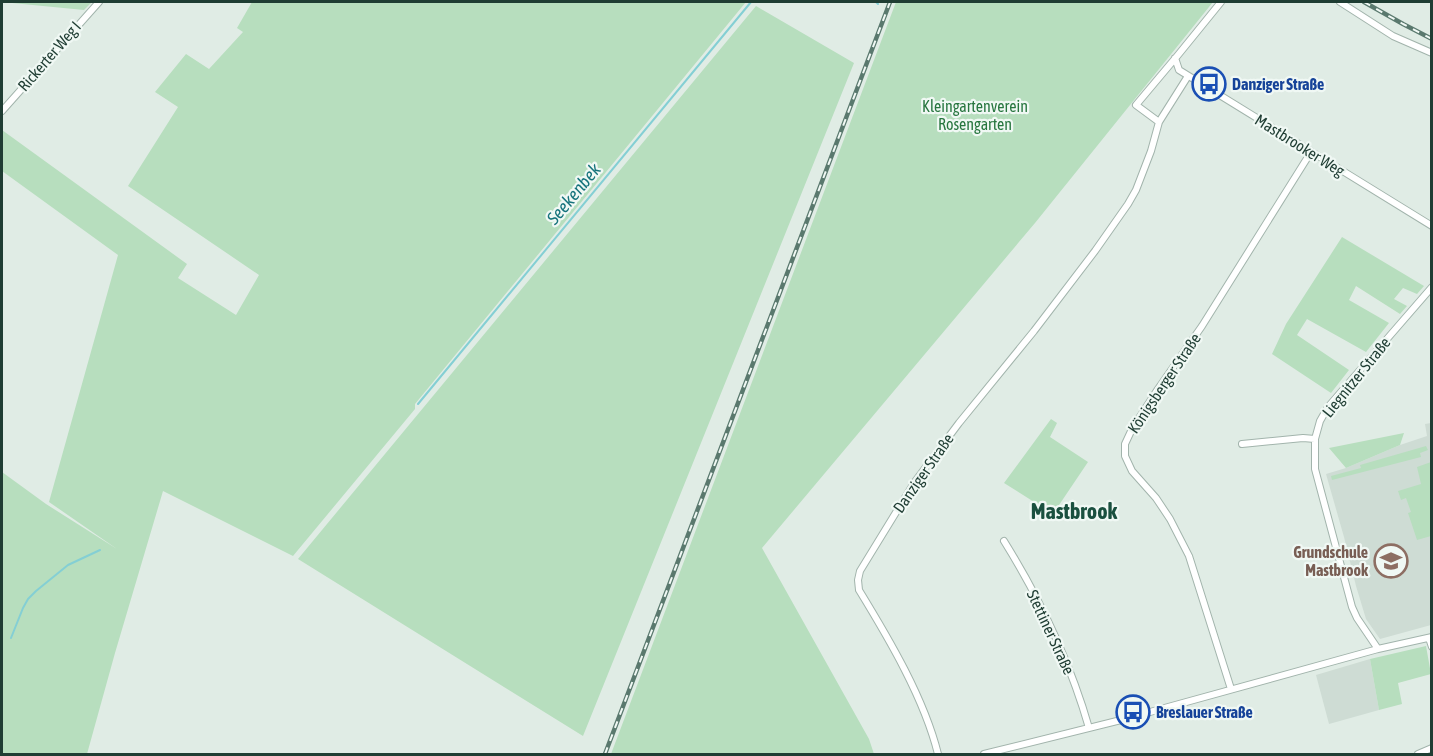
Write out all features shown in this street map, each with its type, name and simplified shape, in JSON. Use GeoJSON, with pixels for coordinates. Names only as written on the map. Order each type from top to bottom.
{"type":"FeatureCollection","features":[{"type":"Feature","properties":{"kind":"street","name":"Rickerter Weg I"},"geometry":{"type":"LineString","coordinates":[[2,111],[99,2]]}},
{"type":"Feature","properties":{"kind":"street"},"geometry":{"type":"LineString","coordinates":[[1158,122],[1136,105],[1221,2]]}},
{"type":"Feature","properties":{"kind":"street"},"geometry":{"type":"LineString","coordinates":[[1340,2],[1393,36],[1431,53]]}},
{"type":"Feature","properties":{"kind":"street","name":"Mastbrooker Weg"},"geometry":{"type":"LineString","coordinates":[[1175,58],[1179,70],[1188,76],[1431,226]]}},
{"type":"Feature","properties":{"kind":"street","name":"Danziger Straße"},"geometry":{"type":"LineString","coordinates":[[938,754],[921,705],[893,648],[860,590],[858,580],[860,571],[914,483],[959,423],[1034,331],[1128,204],[1151,151],[1158,122],[1188,76]]}},
{"type":"Feature","properties":{"kind":"street","name":"Königsberger Straße"},"geometry":{"type":"LineString","coordinates":[[1231,689],[1189,556],[1156,498],[1132,471],[1125,456],[1125,444],[1138,419],[1202,326],[1311,152]]}},
{"type":"Feature","properties":{"kind":"street","name":"Liegnitzer Straße"},"geometry":{"type":"LineString","coordinates":[[1377,649],[1357,618],[1346,589],[1316,469],[1315,440],[1320,421],[1328,407],[1431,287]]}},
{"type":"Feature","properties":{"kind":"street"},"geometry":{"type":"LineString","coordinates":[[1242,444],[1303,438],[1315,440]]}},
{"type":"Feature","properties":{"kind":"street","name":"Stettiner Straße"},"geometry":{"type":"LineString","coordinates":[[1004,541],[1039,603],[1060,647],[1089,728]]}},
{"type":"Feature","properties":{"kind":"street"},"geometry":{"type":"LineString","coordinates":[[984,754],[1089,728],[1377,649],[1430,637],[1431,646]]}},
{"type":"Feature","properties":{"kind":"street"},"geometry":{"type":"LineString","coordinates":[[1418,754],[1431,748]]}},
{"type":"Feature","properties":{"kind":"shaded area","name":"Grundschule Mastbrook"},"geometry":{"type":"Polygon","coordinates":[[[1431,423],[1431,625],[1380,639],[1366,619],[1326,474],[1427,436],[1425,424],[1431,423]]]}},
{"type":"Feature","properties":{"kind":"shaded area"},"geometry":{"type":"Polygon","coordinates":[[[1370,659],[1379,710],[1329,724],[1316,675],[1370,659]]]}},
{"type":"Feature","properties":{"kind":"green space"},"geometry":{"type":"Polygon","coordinates":[[[2,2],[92,2],[84,10],[2,2]]]}},
{"type":"Feature","properties":{"kind":"green space"},"geometry":{"type":"Polygon","coordinates":[[[252,2],[746,2],[293,556],[163,491],[87,754],[2,754],[2,472],[46,504],[117,549],[49,502],[118,255],[2,171],[2,130],[187,264],[178,278],[236,315],[259,275],[128,186],[178,107],[155,92],[186,54],[209,69],[243,32],[237,28],[252,2]]]}},
{"type":"Feature","properties":{"kind":"green space","name":"Kleingartenverein Rosengarten"},"geometry":{"type":"Polygon","coordinates":[[[896,2],[1213,2],[1035,223],[762,548],[869,739],[874,754],[611,754],[896,2]]]}},
{"type":"Feature","properties":{"kind":"green space"},"geometry":{"type":"Polygon","coordinates":[[[756,6],[854,63],[583,736],[298,559],[756,6]]]}},
{"type":"Feature","properties":{"kind":"green space"},"geometry":{"type":"Polygon","coordinates":[[[1342,237],[1424,286],[1417,294],[1403,288],[1394,299],[1407,306],[1400,314],[1356,286],[1349,300],[1389,323],[1366,352],[1307,319],[1297,335],[1349,370],[1331,393],[1272,354],[1286,324],[1342,237]]]}},
{"type":"Feature","properties":{"kind":"green space"},"geometry":{"type":"Polygon","coordinates":[[[1051,419],[1057,423],[1050,437],[1088,462],[1053,514],[1004,483],[1051,419]]]}},
{"type":"Feature","properties":{"kind":"green space"},"geometry":{"type":"Polygon","coordinates":[[[1404,433],[1400,445],[1346,468],[1329,448],[1404,433]]]}},
{"type":"Feature","properties":{"kind":"green space"},"geometry":{"type":"Polygon","coordinates":[[[1426,446],[1428,450],[1420,453],[1421,457],[1332,480],[1331,476],[1361,468],[1360,465],[1426,446]]]}},
{"type":"Feature","properties":{"kind":"green space"},"geometry":{"type":"Polygon","coordinates":[[[1431,462],[1431,536],[1417,540],[1408,513],[1411,512],[1406,498],[1401,500],[1398,491],[1421,484],[1417,467],[1431,462]]]}},
{"type":"Feature","properties":{"kind":"green space"},"geometry":{"type":"Polygon","coordinates":[[[1426,646],[1431,674],[1398,683],[1402,704],[1379,710],[1370,659],[1426,646]]]}},
{"type":"Feature","properties":{"kind":"waterway","name":"Seekenbek"},"geometry":{"type":"LineString","coordinates":[[418,404],[751,2]]}},
{"type":"Feature","properties":{"kind":"waterway"},"geometry":{"type":"LineString","coordinates":[[11,638],[23,608],[36,591],[68,565],[100,550]]}},
{"type":"Feature","properties":{"kind":"railway"},"geometry":{"type":"LineString","coordinates":[[605,754],[890,2]]}},
{"type":"Feature","properties":{"kind":"railway"},"geometry":{"type":"LineString","coordinates":[[1364,2],[1432,39]]}},
{"type":"Feature","properties":{"kind":"place","name":"Danziger Straße"},"geometry":{"type":"Point","coordinates":[1209,84]}},
{"type":"Feature","properties":{"kind":"place","name":"Grundschule Mastbrook"},"geometry":{"type":"Point","coordinates":[1391,561]}},
{"type":"Feature","properties":{"kind":"place","name":"Breslauer Straße"},"geometry":{"type":"Point","coordinates":[1133,712]}},
{"type":"Feature","properties":{"kind":"district","name":"Mastbrook"},"geometry":{"type":"Point","coordinates":[1074,511]}}]}
